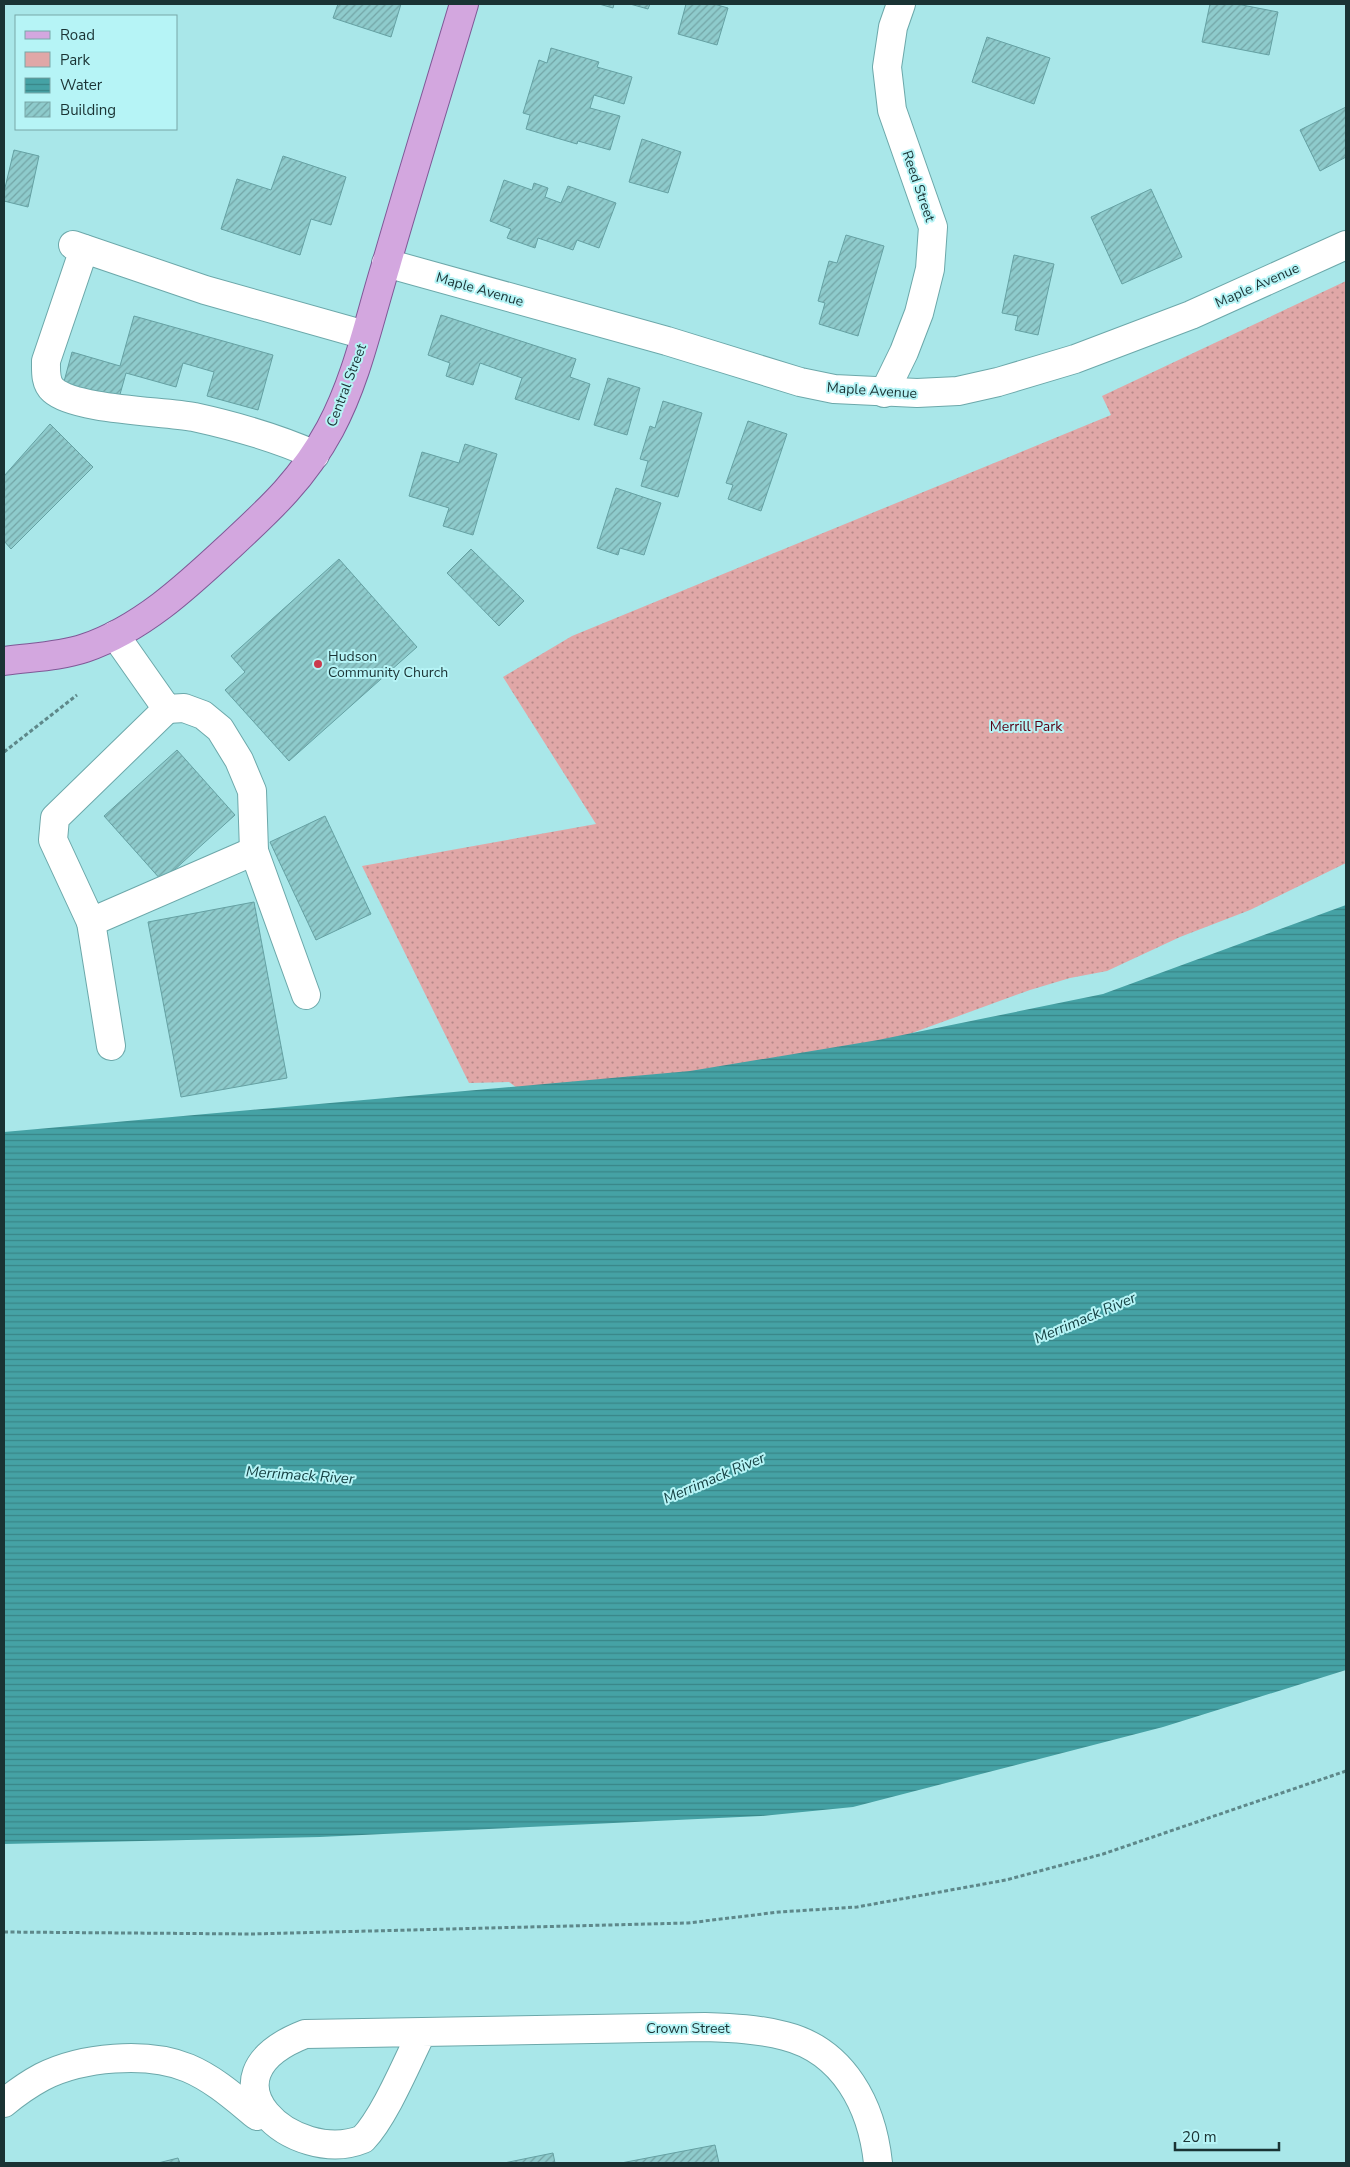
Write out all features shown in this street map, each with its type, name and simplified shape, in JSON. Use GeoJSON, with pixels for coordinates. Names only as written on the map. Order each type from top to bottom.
{"type":"FeatureCollection","features":[{"type":"Feature","properties":{"kind":"main road","name":"Central Street"},"geometry":{"type":"LineString","coordinates":[[5,660],[37,659],[84,648],[115,635],[141,621],[163,605],[216,559],[283,497],[315,455],[331,428],[343,401],[365,335],[464,4]]}},
{"type":"Feature","properties":{"kind":"street","name":"Reed Street"},"geometry":{"type":"LineString","coordinates":[[884,393],[904,352],[919,313],[930,269],[933,227],[892,110],[887,67],[893,27],[901,4]]}},
{"type":"Feature","properties":{"kind":"street","name":"Maple Avenue"},"geometry":{"type":"LineString","coordinates":[[386,263],[657,339],[800,382],[834,390],[884,393],[958,391],[998,382],[1075,359],[1191,315],[1346,245]]}},
{"type":"Feature","properties":{"kind":"street"},"geometry":{"type":"LineString","coordinates":[[315,455],[287,443],[215,422],[142,410],[108,408],[63,396],[52,389],[46,376],[46,361],[78,247],[205,290],[365,335]]}},
{"type":"Feature","properties":{"kind":"street"},"geometry":{"type":"LineString","coordinates":[[115,635],[167,709]]}},
{"type":"Feature","properties":{"kind":"street"},"geometry":{"type":"LineString","coordinates":[[111,1046],[91,922],[53,840],[55,818],[167,709],[184,708],[203,715],[220,729],[239,760],[252,790],[254,851],[306,994]]}},
{"type":"Feature","properties":{"kind":"street"},"geometry":{"type":"LineString","coordinates":[[91,922],[254,851]]}},
{"type":"Feature","properties":{"kind":"street","name":"Crown Street"},"geometry":{"type":"LineString","coordinates":[[422,2032],[384,2108],[363,2139],[344,2159],[302,2158],[283,2149],[268,2135],[257,2116],[254,2094],[259,2074],[270,2055],[285,2041],[305,2034],[705,2027],[748,2029],[786,2036],[817,2050],[837,2064],[854,2086],[867,2115],[878,2163]]}},
{"type":"Feature","properties":{"kind":"street"},"geometry":{"type":"LineString","coordinates":[[4,2102],[43,2077],[72,2066],[100,2060],[156,2060],[186,2067],[207,2077],[257,2116]]}},
{"type":"Feature","properties":{"kind":"path"},"geometry":{"type":"LineString","coordinates":[[4,752],[77,695]]}},
{"type":"Feature","properties":{"kind":"path"},"geometry":{"type":"LineString","coordinates":[[4,1932],[251,1934],[688,1923],[779,1912],[857,1906],[1006,1880],[1103,1854],[1346,1771]]}},
{"type":"Feature","properties":{"kind":"green space","name":"Merrill Park"},"geometry":{"type":"Polygon","coordinates":[[[1346,281],[1346,863],[1250,910],[1180,937],[1107,971],[1070,978],[1030,990],[879,1047],[524,1093],[509,1082],[469,1083],[362,866],[596,824],[503,677],[572,636],[1111,415],[1102,396],[1346,281]]]}},
{"type":"Feature","properties":{"kind":"water","name":"Merrimack River"},"geometry":{"type":"Polygon","coordinates":[[[1346,905],[1346,1670],[1163,1727],[853,1807],[761,1816],[320,1837],[4,1844],[4,1132],[690,1071],[878,1040],[1103,994],[1346,905]]]}},
{"type":"Feature","properties":{"kind":"building"},"geometry":{"type":"Polygon","coordinates":[[[338,4],[401,4],[391,37],[333,18],[338,4]]]}},
{"type":"Feature","properties":{"kind":"building"},"geometry":{"type":"Polygon","coordinates":[[[599,4],[614,4],[613,8],[599,4]]]}},
{"type":"Feature","properties":{"kind":"building"},"geometry":{"type":"Polygon","coordinates":[[[630,4],[650,4],[648,9],[630,4]]]}},
{"type":"Feature","properties":{"kind":"building"},"geometry":{"type":"Polygon","coordinates":[[[686,4],[714,4],[728,8],[717,45],[678,34],[686,4]]]}},
{"type":"Feature","properties":{"kind":"building"},"geometry":{"type":"Polygon","coordinates":[[[1210,4],[1237,4],[1278,12],[1269,55],[1202,42],[1210,4]]]}},
{"type":"Feature","properties":{"kind":"building"},"geometry":{"type":"Polygon","coordinates":[[[987,37],[1050,58],[1034,104],[972,82],[987,37]]]}},
{"type":"Feature","properties":{"kind":"building"},"geometry":{"type":"Polygon","coordinates":[[[551,48],[599,62],[597,67],[632,77],[624,104],[594,95],[590,108],[620,116],[610,150],[578,141],[577,144],[526,129],[530,115],[523,113],[539,60],[547,63],[551,48]]]}},
{"type":"Feature","properties":{"kind":"building"},"geometry":{"type":"Polygon","coordinates":[[[1346,107],[1346,157],[1320,171],[1300,130],[1346,107]]]}},
{"type":"Feature","properties":{"kind":"building"},"geometry":{"type":"Polygon","coordinates":[[[642,139],[681,152],[668,193],[629,182],[642,139]]]}},
{"type":"Feature","properties":{"kind":"building"},"geometry":{"type":"Polygon","coordinates":[[[14,150],[39,156],[28,207],[4,201],[4,192],[14,150]]]}},
{"type":"Feature","properties":{"kind":"building"},"geometry":{"type":"Polygon","coordinates":[[[283,156],[346,177],[331,225],[311,219],[300,255],[221,229],[237,179],[271,190],[283,156]]]}},
{"type":"Feature","properties":{"kind":"building"},"geometry":{"type":"Polygon","coordinates":[[[504,180],[532,190],[534,183],[548,188],[545,197],[561,203],[568,186],[616,203],[599,248],[577,240],[573,250],[538,238],[535,248],[507,238],[511,229],[490,221],[504,180]]]}},
{"type":"Feature","properties":{"kind":"building"},"geometry":{"type":"Polygon","coordinates":[[[1151,189],[1182,257],[1122,284],[1091,217],[1151,189]]]}},
{"type":"Feature","properties":{"kind":"building"},"geometry":{"type":"Polygon","coordinates":[[[846,235],[884,246],[858,336],[819,324],[825,303],[818,301],[829,261],[837,263],[846,235]]]}},
{"type":"Feature","properties":{"kind":"building"},"geometry":{"type":"Polygon","coordinates":[[[1014,255],[1054,264],[1038,335],[1015,330],[1018,316],[1002,313],[1014,255]]]}},
{"type":"Feature","properties":{"kind":"building"},"geometry":{"type":"Polygon","coordinates":[[[441,315],[576,359],[570,377],[590,384],[579,420],[515,399],[522,378],[480,363],[473,385],[446,376],[450,363],[428,355],[441,315]]]}},
{"type":"Feature","properties":{"kind":"building"},"geometry":{"type":"Polygon","coordinates":[[[134,316],[273,355],[258,410],[207,396],[214,372],[183,363],[176,387],[126,373],[117,405],[62,389],[72,352],[120,366],[134,316]]]}},
{"type":"Feature","properties":{"kind":"building"},"geometry":{"type":"Polygon","coordinates":[[[608,378],[640,388],[627,435],[594,425],[608,378]]]}},
{"type":"Feature","properties":{"kind":"building"},"geometry":{"type":"Polygon","coordinates":[[[663,401],[702,413],[678,497],[641,486],[648,461],[640,459],[650,426],[655,428],[663,401]]]}},
{"type":"Feature","properties":{"kind":"building"},"geometry":{"type":"Polygon","coordinates":[[[748,421],[787,434],[761,511],[728,499],[733,485],[726,483],[748,421]]]}},
{"type":"Feature","properties":{"kind":"building"},"geometry":{"type":"Polygon","coordinates":[[[50,424],[93,467],[11,549],[4,541],[4,476],[50,424]]]}},
{"type":"Feature","properties":{"kind":"building"},"geometry":{"type":"Polygon","coordinates":[[[465,444],[497,454],[473,535],[443,526],[449,508],[409,496],[422,452],[459,463],[465,444]]]}},
{"type":"Feature","properties":{"kind":"building"},"geometry":{"type":"Polygon","coordinates":[[[616,488],[661,503],[644,555],[620,548],[618,555],[597,548],[616,488]]]}},
{"type":"Feature","properties":{"kind":"building"},"geometry":{"type":"Polygon","coordinates":[[[471,549],[524,601],[499,626],[447,573],[471,549]]]}},
{"type":"Feature","properties":{"kind":"building","name":"Hudson Community Church"},"geometry":{"type":"Polygon","coordinates":[[[339,559],[417,647],[289,761],[225,690],[245,672],[231,656],[339,559]]]}},
{"type":"Feature","properties":{"kind":"building"},"geometry":{"type":"Polygon","coordinates":[[[177,750],[235,815],[162,881],[104,816],[177,750]]]}},
{"type":"Feature","properties":{"kind":"building"},"geometry":{"type":"Polygon","coordinates":[[[325,816],[371,914],[316,940],[270,842],[325,816]]]}},
{"type":"Feature","properties":{"kind":"building"},"geometry":{"type":"Polygon","coordinates":[[[254,902],[287,1078],[181,1097],[148,922],[254,902]]]}},
{"type":"Feature","properties":{"kind":"building"},"geometry":{"type":"Polygon","coordinates":[[[715,2145],[719,2163],[621,2163],[715,2145]]]}},
{"type":"Feature","properties":{"kind":"building"},"geometry":{"type":"Polygon","coordinates":[[[553,2153],[555,2163],[504,2163],[553,2153]]]}},
{"type":"Feature","properties":{"kind":"building"},"geometry":{"type":"Polygon","coordinates":[[[178,2158],[180,2163],[158,2163],[178,2158]]]}},
{"type":"Feature","properties":{"kind":"place","name":"Hudson Community Church"},"geometry":{"type":"Point","coordinates":[318,664]}}]}
